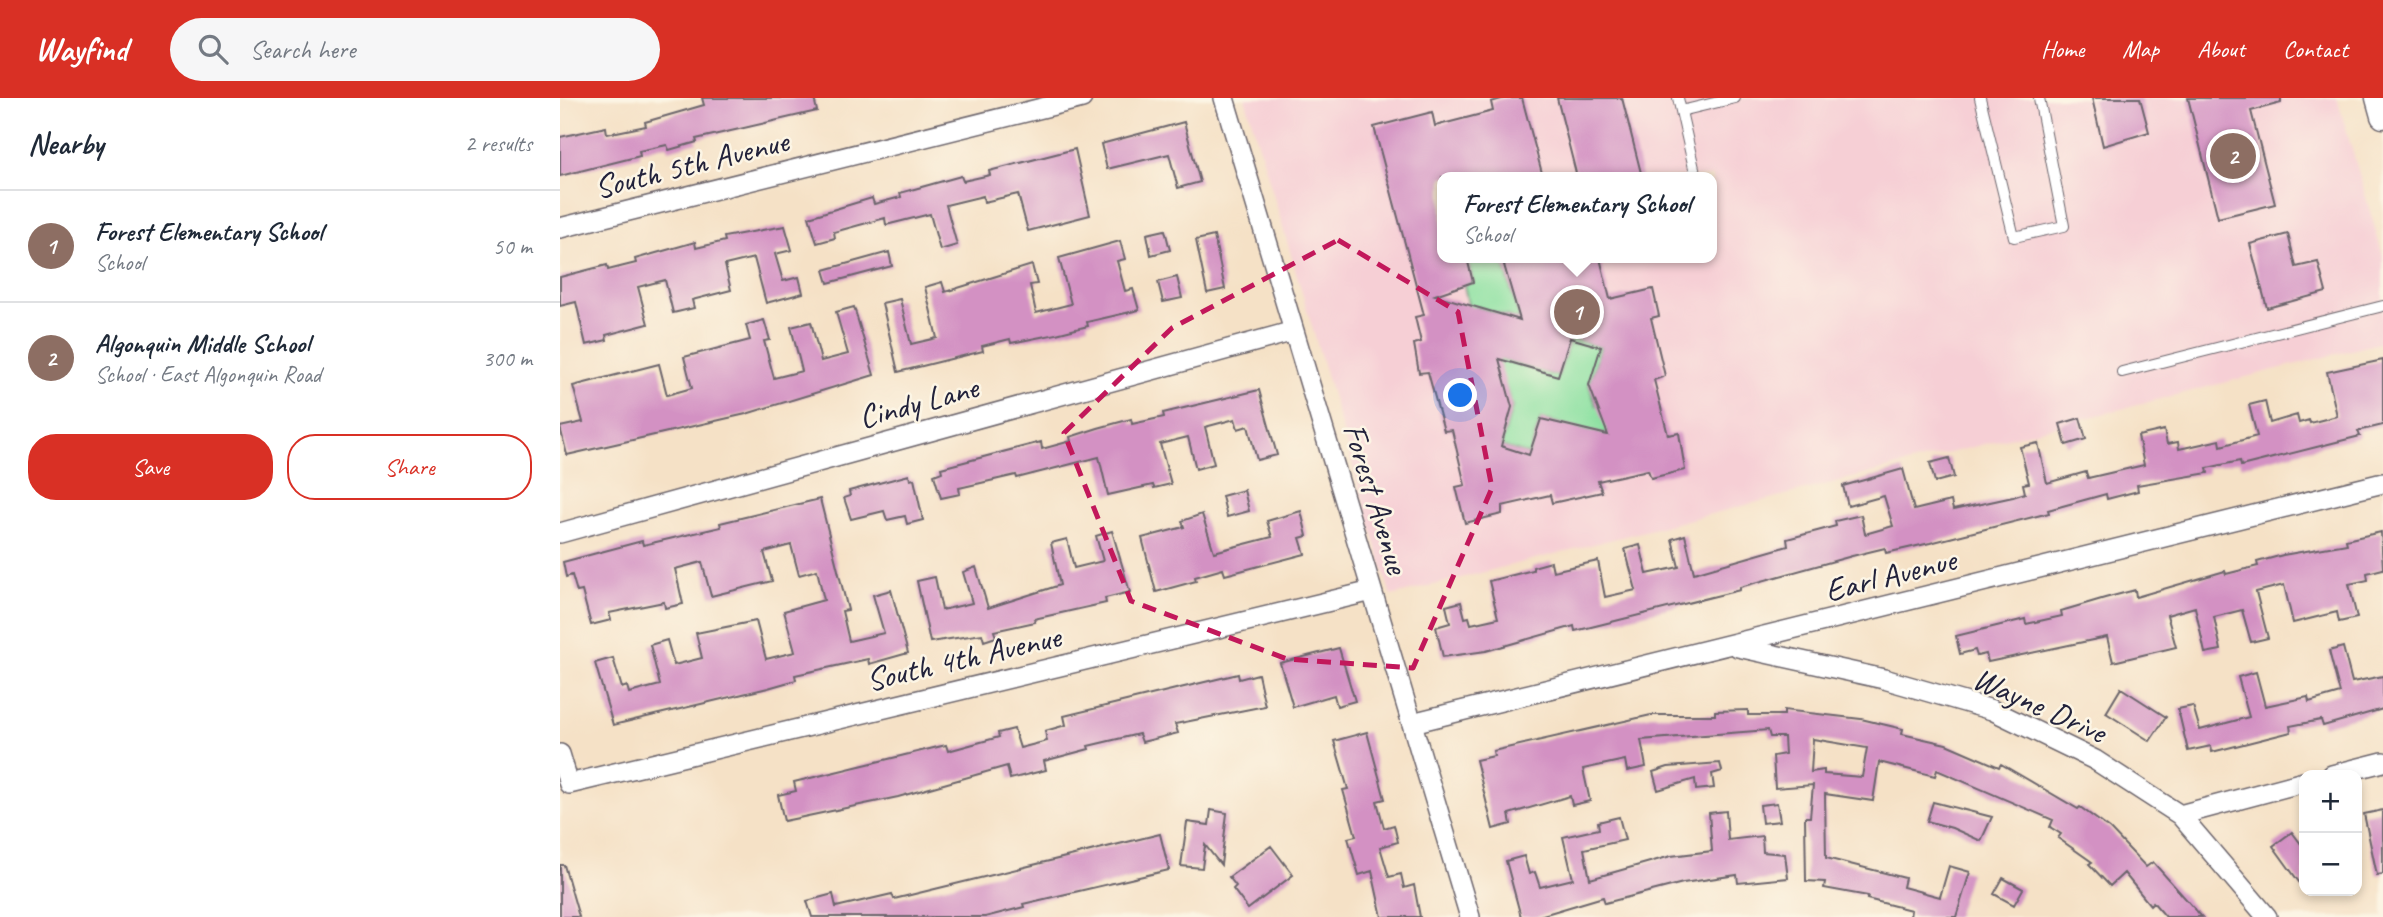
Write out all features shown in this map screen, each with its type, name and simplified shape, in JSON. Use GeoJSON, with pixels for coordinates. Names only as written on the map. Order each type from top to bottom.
{"type":"FeatureCollection","features":[{"type":"Feature","properties":{"kind":"street","name":"South 5th Avenue"},"geometry":{"type":"LineString","coordinates":[[560,228],[1082,98]]}},
{"type":"Feature","properties":{"kind":"street","name":"Forest Avenue"},"geometry":{"type":"LineString","coordinates":[[1224,98],[1470,917]]}},
{"type":"Feature","properties":{"kind":"street"},"geometry":{"type":"LineString","coordinates":[[2378,98],[2383,116]]}},
{"type":"Feature","properties":{"kind":"street","name":"Cindy Lane"},"geometry":{"type":"LineString","coordinates":[[560,533],[1294,331]]}},
{"type":"Feature","properties":{"kind":"street","name":"Earl Avenue"},"geometry":{"type":"LineString","coordinates":[[1412,723],[1733,646],[2383,483]]}},
{"type":"Feature","properties":{"kind":"street","name":"South 4th Avenue"},"geometry":{"type":"LineString","coordinates":[[560,754],[569,784],[1372,591]]}},
{"type":"Feature","properties":{"kind":"street","name":"Wayne Drive"},"geometry":{"type":"LineString","coordinates":[[1733,646],[1884,679],[1992,710],[2095,760],[2180,815],[2267,917]]}},
{"type":"Feature","properties":{"kind":"street"},"geometry":{"type":"LineString","coordinates":[[2352,770],[2383,762]]}},
{"type":"Feature","properties":{"kind":"street"},"geometry":{"type":"LineString","coordinates":[[2180,815],[2299,783]]}},
{"type":"Feature","properties":{"kind":"lane"},"geometry":{"type":"LineString","coordinates":[[1678,98],[1695,172]]}},
{"type":"Feature","properties":{"kind":"lane"},"geometry":{"type":"LineString","coordinates":[[1681,111],[1706,101],[1735,98]]}},
{"type":"Feature","properties":{"kind":"lane"},"geometry":{"type":"LineString","coordinates":[[1980,98],[2014,237],[2064,226],[2039,98]]}},
{"type":"Feature","properties":{"kind":"lane"},"geometry":{"type":"LineString","coordinates":[[2122,372],[2383,306]]}},
{"type":"Feature","properties":{"kind":"highlighted area"},"geometry":{"type":"Polygon","coordinates":[[[1338,240],[1458,312],[1492,488],[1413,668],[1287,659],[1131,601],[1064,433],[1172,328],[1338,240]]]}},
{"type":"Feature","properties":{"kind":"shaded area"},"geometry":{"type":"Polygon","coordinates":[[[1245,98],[2337,98],[2383,256],[2383,342],[1391,596],[1245,98]]]}},
{"type":"Feature","properties":{"kind":"green space"},"geometry":{"type":"Polygon","coordinates":[[[1468,263],[1503,263],[1520,320],[1477,307],[1469,309],[1464,285],[1473,282],[1468,263]]]}},
{"type":"Feature","properties":{"kind":"green space"},"geometry":{"type":"Polygon","coordinates":[[[1570,338],[1601,347],[1589,385],[1596,405],[1612,410],[1605,435],[1541,419],[1529,455],[1501,446],[1512,407],[1496,358],[1558,376],[1570,338]]]}},
{"type":"Feature","properties":{"kind":"building"},"geometry":{"type":"Polygon","coordinates":[[[702,98],[814,98],[817,111],[696,139],[697,142],[669,150],[667,145],[639,151],[640,156],[560,176],[560,137],[606,127],[607,134],[646,126],[645,122],[704,105],[702,98]]]}},
{"type":"Feature","properties":{"kind":"building"},"geometry":{"type":"Polygon","coordinates":[[[1505,98],[1522,98],[1542,172],[1437,172],[1437,263],[1468,263],[1473,282],[1435,295],[1520,320],[1503,263],[1601,263],[1610,299],[1653,289],[1659,316],[1651,318],[1665,376],[1654,380],[1668,435],[1679,433],[1685,470],[1651,478],[1648,470],[1598,481],[1602,492],[1552,503],[1550,495],[1502,506],[1502,514],[1465,523],[1456,487],[1465,485],[1452,430],[1444,431],[1428,372],[1419,373],[1414,344],[1421,342],[1415,317],[1424,315],[1374,127],[1432,112],[1435,126],[1493,111],[1491,102],[1505,98]],[[1570,338],[1558,376],[1499,359],[1512,407],[1501,446],[1529,455],[1541,419],[1608,435],[1589,385],[1601,347],[1570,338]]]}},
{"type":"Feature","properties":{"kind":"building"},"geometry":{"type":"Polygon","coordinates":[[[1557,98],[1622,98],[1641,172],[1576,172],[1557,98]]]}},
{"type":"Feature","properties":{"kind":"building"},"geometry":{"type":"Polygon","coordinates":[[[2092,98],[2140,98],[2149,132],[2103,146],[2092,98]]]}},
{"type":"Feature","properties":{"kind":"building"},"geometry":{"type":"Polygon","coordinates":[[[2188,98],[2281,98],[2281,103],[2251,111],[2275,204],[2218,218],[2188,98]]]}},
{"type":"Feature","properties":{"kind":"building"},"geometry":{"type":"Polygon","coordinates":[[[1184,122],[1200,182],[1178,188],[1169,154],[1107,169],[1101,144],[1184,122]]]}},
{"type":"Feature","properties":{"kind":"building"},"geometry":{"type":"Polygon","coordinates":[[[1075,149],[1090,215],[1028,231],[1018,194],[984,202],[983,196],[946,205],[957,245],[940,250],[930,214],[886,225],[885,218],[834,232],[835,238],[817,243],[809,217],[872,198],[874,204],[901,197],[900,193],[961,176],[963,181],[990,175],[989,171],[1075,149]]]}},
{"type":"Feature","properties":{"kind":"building"},"geometry":{"type":"Polygon","coordinates":[[[785,226],[792,250],[775,254],[783,281],[799,277],[803,293],[766,303],[754,258],[725,265],[731,290],[692,300],[694,308],[673,313],[665,280],[638,287],[648,324],[606,335],[607,340],[586,345],[576,302],[560,306],[560,277],[607,265],[608,270],[636,263],[635,259],[695,242],[696,248],[725,241],[724,237],[785,226]]]}},
{"type":"Feature","properties":{"kind":"building"},"geometry":{"type":"Polygon","coordinates":[[[1165,230],[1170,250],[1151,255],[1147,234],[1165,230]]]}},
{"type":"Feature","properties":{"kind":"building"},"geometry":{"type":"Polygon","coordinates":[[[2288,234],[2296,267],[2318,262],[2326,292],[2267,308],[2250,244],[2288,234]]]}},
{"type":"Feature","properties":{"kind":"building"},"geometry":{"type":"Polygon","coordinates":[[[1214,236],[1225,289],[1207,293],[1196,240],[1214,236]]]}},
{"type":"Feature","properties":{"kind":"building"},"geometry":{"type":"Polygon","coordinates":[[[1120,241],[1125,259],[1117,261],[1125,291],[1133,289],[1139,310],[1087,322],[1088,326],[1056,334],[1011,343],[1010,339],[982,346],[983,351],[898,372],[882,303],[900,299],[911,344],[937,338],[925,287],[942,282],[945,292],[1032,265],[1037,284],[1030,285],[1036,313],[1071,304],[1059,258],[1120,241]]]}},
{"type":"Feature","properties":{"kind":"building"},"geometry":{"type":"Polygon","coordinates":[[[889,252],[892,266],[828,283],[824,270],[889,252]]]}},
{"type":"Feature","properties":{"kind":"building"},"geometry":{"type":"Polygon","coordinates":[[[1177,277],[1182,298],[1163,302],[1158,282],[1177,277]]]}},
{"type":"Feature","properties":{"kind":"building"},"geometry":{"type":"Polygon","coordinates":[[[854,307],[874,375],[746,414],[567,455],[560,427],[583,422],[573,386],[659,364],[667,395],[692,388],[684,357],[750,340],[746,325],[764,320],[770,340],[764,341],[774,378],[802,371],[791,327],[811,322],[821,361],[848,354],[836,312],[854,307]]]}},
{"type":"Feature","properties":{"kind":"building"},"geometry":{"type":"Polygon","coordinates":[[[2383,360],[2383,425],[2358,431],[2360,436],[2241,466],[2240,461],[2207,468],[2208,473],[2137,485],[2138,491],[2107,499],[2106,494],[2048,510],[2049,513],[1886,553],[1885,548],[1852,556],[1740,587],[1740,590],[1575,631],[1574,626],[1486,651],[1443,657],[1436,627],[1450,623],[1446,606],[1461,602],[1465,618],[1469,617],[1471,624],[1498,618],[1489,581],[1533,570],[1533,567],[1551,562],[1553,571],[1598,561],[1605,597],[1636,590],[1625,549],[1640,545],[1647,574],[1679,567],[1672,539],[1685,535],[1694,573],[1788,546],[1787,539],[1836,526],[1835,521],[1861,515],[1865,534],[1893,526],[1884,496],[1848,506],[1843,486],[1903,469],[1914,510],[1951,501],[1953,510],[2025,493],[2023,484],[2029,483],[2020,447],[2038,443],[2047,483],[2086,472],[2088,478],[2144,465],[2138,436],[2164,430],[2167,444],[2178,442],[2179,449],[2220,440],[2221,446],[2257,436],[2249,405],[2265,401],[2270,423],[2297,415],[2299,423],[2337,416],[2327,372],[2383,360]]]}},
{"type":"Feature","properties":{"kind":"building"},"geometry":{"type":"Polygon","coordinates":[[[1259,390],[1277,455],[1257,460],[1248,426],[1238,429],[1235,419],[1205,427],[1214,464],[1196,469],[1188,437],[1160,444],[1171,484],[1154,488],[1153,485],[1108,495],[1099,457],[1017,478],[1016,475],[959,488],[960,494],[941,498],[934,475],[942,472],[941,468],[1041,442],[1042,449],[1071,441],[1070,437],[1131,419],[1132,424],[1164,417],[1163,413],[1259,390]]]}},
{"type":"Feature","properties":{"kind":"building"},"geometry":{"type":"Polygon","coordinates":[[[2080,418],[2086,439],[2066,445],[2060,424],[2080,418]]]}},
{"type":"Feature","properties":{"kind":"building"},"geometry":{"type":"Polygon","coordinates":[[[1949,458],[1954,477],[1935,482],[1930,463],[1949,458]]]}},
{"type":"Feature","properties":{"kind":"building"},"geometry":{"type":"Polygon","coordinates":[[[909,475],[910,480],[914,479],[923,520],[907,524],[905,516],[887,520],[884,511],[851,519],[844,498],[850,496],[849,491],[909,475]]]}},
{"type":"Feature","properties":{"kind":"building"},"geometry":{"type":"Polygon","coordinates":[[[1244,490],[1249,511],[1227,517],[1222,496],[1244,490]]]}},
{"type":"Feature","properties":{"kind":"building"},"geometry":{"type":"Polygon","coordinates":[[[820,499],[848,610],[842,611],[849,641],[884,633],[873,595],[891,590],[908,653],[869,664],[868,659],[795,675],[796,680],[768,688],[613,725],[595,663],[613,658],[622,688],[627,686],[629,693],[660,685],[650,645],[667,640],[674,665],[702,658],[696,633],[756,621],[766,659],[795,652],[784,611],[824,600],[817,570],[799,575],[791,545],[764,552],[772,581],[711,596],[702,562],[675,569],[683,604],[665,608],[664,602],[609,613],[611,620],[591,625],[582,591],[577,592],[572,575],[566,577],[563,562],[642,541],[643,545],[721,527],[720,523],[820,499]]]}},
{"type":"Feature","properties":{"kind":"building"},"geometry":{"type":"Polygon","coordinates":[[[1301,511],[1307,536],[1300,538],[1305,554],[1225,575],[1223,569],[1195,577],[1196,581],[1156,592],[1142,538],[1184,527],[1182,521],[1202,514],[1214,552],[1272,537],[1267,521],[1301,511]]]}},
{"type":"Feature","properties":{"kind":"building"},"geometry":{"type":"Polygon","coordinates":[[[1112,531],[1130,592],[1105,598],[1106,603],[994,631],[996,637],[984,641],[982,634],[930,642],[917,581],[935,577],[942,610],[972,603],[963,572],[976,567],[988,608],[1060,585],[1051,543],[1067,539],[1074,568],[1103,561],[1096,536],[1112,531]]]}},
{"type":"Feature","properties":{"kind":"building"},"geometry":{"type":"Polygon","coordinates":[[[2381,532],[2383,569],[2367,573],[2368,580],[2349,584],[2357,618],[2339,622],[2337,612],[2293,623],[2284,585],[2256,592],[2268,638],[2251,642],[2242,610],[2214,617],[2221,650],[2205,653],[2195,607],[2167,615],[2176,647],[2113,662],[2107,637],[1988,662],[1986,654],[1977,656],[1975,650],[1960,654],[1956,636],[2025,619],[2026,624],[2062,616],[2061,611],[2135,590],[2136,597],[2225,571],[2226,574],[2258,566],[2257,562],[2283,555],[2347,544],[2346,540],[2381,532]]]}},
{"type":"Feature","properties":{"kind":"building"},"geometry":{"type":"Polygon","coordinates":[[[2343,647],[2352,682],[2383,676],[2383,709],[2323,726],[2321,720],[2290,726],[2291,732],[2212,752],[2211,746],[2188,751],[2178,709],[2193,706],[2200,730],[2249,717],[2238,677],[2256,672],[2265,706],[2308,697],[2309,702],[2340,693],[2329,651],[2343,647]]]}},
{"type":"Feature","properties":{"kind":"building"},"geometry":{"type":"Polygon","coordinates":[[[1339,648],[1355,701],[1337,706],[1334,695],[1293,707],[1280,663],[1339,648]]]}},
{"type":"Feature","properties":{"kind":"building"},"geometry":{"type":"Polygon","coordinates":[[[1238,674],[1239,679],[1258,674],[1265,706],[1175,724],[1178,733],[1142,742],[1139,734],[1088,746],[1089,749],[1044,761],[1046,770],[1010,779],[1007,766],[898,797],[784,821],[778,795],[796,791],[794,782],[946,745],[948,751],[999,737],[998,733],[1014,729],[1020,748],[1047,741],[1045,731],[1066,725],[1064,716],[1238,674]]]}},
{"type":"Feature","properties":{"kind":"building"},"geometry":{"type":"Polygon","coordinates":[[[2121,688],[2166,717],[2150,741],[2106,713],[2121,688]]]}},
{"type":"Feature","properties":{"kind":"building"},"geometry":{"type":"Polygon","coordinates":[[[1748,710],[1748,715],[1784,715],[1784,710],[1861,719],[1903,729],[1902,734],[1946,744],[1999,767],[2001,764],[2078,809],[2080,807],[2110,829],[2146,867],[2153,862],[2202,917],[2166,917],[2153,902],[2150,905],[2124,873],[2110,886],[2089,864],[2092,862],[2058,838],[2061,834],[2050,827],[2053,820],[1937,770],[1935,776],[1879,762],[1873,801],[1825,794],[1826,858],[1905,878],[1903,887],[1940,897],[1949,866],[1970,872],[1956,917],[1910,917],[1911,910],[1867,899],[1868,896],[1824,888],[1825,882],[1806,881],[1805,817],[1810,817],[1813,785],[1775,788],[1773,756],[1785,754],[1784,737],[1770,737],[1768,730],[1641,740],[1646,767],[1627,771],[1625,760],[1583,769],[1590,801],[1572,805],[1570,796],[1509,814],[1511,824],[1493,829],[1476,760],[1494,756],[1493,751],[1651,715],[1715,715],[1715,711],[1748,710]],[[1813,739],[1811,772],[1824,770],[1824,774],[1862,777],[1867,748],[1813,739]]]}},
{"type":"Feature","properties":{"kind":"building"},"geometry":{"type":"Polygon","coordinates":[[[1367,732],[1385,799],[1377,801],[1384,828],[1394,825],[1398,842],[1380,847],[1389,877],[1401,874],[1404,888],[1414,885],[1420,917],[1382,917],[1372,871],[1359,875],[1348,838],[1356,836],[1343,790],[1348,789],[1334,741],[1367,732]]]}},
{"type":"Feature","properties":{"kind":"building"},"geometry":{"type":"Polygon","coordinates":[[[1720,763],[1722,771],[1712,774],[1714,788],[1696,790],[1695,779],[1658,790],[1653,772],[1668,767],[1720,763]]]}},
{"type":"Feature","properties":{"kind":"building"},"geometry":{"type":"Polygon","coordinates":[[[1933,802],[1992,817],[1981,841],[1952,828],[1927,821],[1933,802]]]}},
{"type":"Feature","properties":{"kind":"building"},"geometry":{"type":"Polygon","coordinates":[[[1777,803],[1780,821],[1762,823],[1760,805],[1777,803]]]}},
{"type":"Feature","properties":{"kind":"building"},"geometry":{"type":"Polygon","coordinates":[[[1211,810],[1227,813],[1221,865],[1205,845],[1202,868],[1181,866],[1187,822],[1209,825],[1211,810]]]}},
{"type":"Feature","properties":{"kind":"building"},"geometry":{"type":"Polygon","coordinates":[[[2383,810],[2383,874],[2377,875],[2364,814],[2383,810]]]}},
{"type":"Feature","properties":{"kind":"building"},"geometry":{"type":"Polygon","coordinates":[[[1726,811],[1728,840],[1762,836],[1763,852],[1785,854],[1788,878],[1738,883],[1737,875],[1683,883],[1605,903],[1603,897],[1536,917],[1521,917],[1506,861],[1524,856],[1529,874],[1535,872],[1540,887],[1573,879],[1563,837],[1599,829],[1598,822],[1619,817],[1625,840],[1584,849],[1590,879],[1671,856],[1712,851],[1709,813],[1726,811]]]}},
{"type":"Feature","properties":{"kind":"building"},"geometry":{"type":"Polygon","coordinates":[[[2292,832],[2299,841],[2299,882],[2273,846],[2292,832]]]}},
{"type":"Feature","properties":{"kind":"building"},"geometry":{"type":"Polygon","coordinates":[[[1160,834],[1169,870],[1023,904],[1024,907],[985,917],[812,917],[807,901],[833,894],[836,907],[892,894],[894,899],[1160,834]]]}},
{"type":"Feature","properties":{"kind":"building"},"geometry":{"type":"Polygon","coordinates":[[[1271,846],[1293,875],[1248,909],[1233,889],[1236,886],[1229,877],[1271,846]]]}},
{"type":"Feature","properties":{"kind":"building"},"geometry":{"type":"Polygon","coordinates":[[[560,865],[564,865],[579,917],[560,917],[560,865]]]}},
{"type":"Feature","properties":{"kind":"building"},"geometry":{"type":"Polygon","coordinates":[[[2003,878],[2023,889],[2014,905],[1994,894],[2003,878]]]}},
{"type":"Feature","properties":{"kind":"place","name":"Algonquin Middle School"},"geometry":{"type":"Point","coordinates":[2233,156]}},
{"type":"Feature","properties":{"kind":"place","name":"Forest Elementary School"},"geometry":{"type":"Point","coordinates":[1577,312]}}]}
